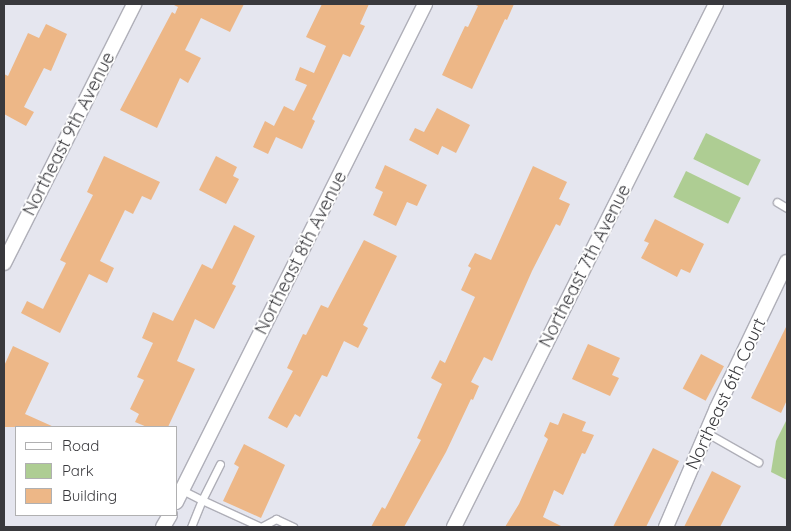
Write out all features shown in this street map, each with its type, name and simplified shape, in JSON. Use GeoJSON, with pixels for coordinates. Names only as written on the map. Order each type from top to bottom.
{"type":"FeatureCollection","features":[{"type":"Feature","properties":{"kind":"street","name":"Northeast 9th Avenue"},"geometry":{"type":"LineString","coordinates":[[4,263],[134,4]]}},
{"type":"Feature","properties":{"kind":"street","name":"Northeast 8th Avenue"},"geometry":{"type":"LineString","coordinates":[[179,496],[425,4]]}},
{"type":"Feature","properties":{"kind":"street","name":"Northeast 7th Avenue"},"geometry":{"type":"LineString","coordinates":[[454,527],[716,4]]}},
{"type":"Feature","properties":{"kind":"street","name":"Northeast 6th Court"},"geometry":{"type":"LineString","coordinates":[[666,527],[787,262]]}},
{"type":"Feature","properties":{"kind":"street"},"geometry":{"type":"LineString","coordinates":[[163,527],[169,516]]}},
{"type":"Feature","properties":{"kind":"lane"},"geometry":{"type":"LineString","coordinates":[[777,202],[787,208]]}},
{"type":"Feature","properties":{"kind":"lane"},"geometry":{"type":"LineString","coordinates":[[707,434],[758,462]]}},
{"type":"Feature","properties":{"kind":"lane"},"geometry":{"type":"LineString","coordinates":[[191,527],[220,464]]}},
{"type":"Feature","properties":{"kind":"lane"},"geometry":{"type":"LineString","coordinates":[[179,496],[202,500],[261,527],[276,519],[293,527]]}},
{"type":"Feature","properties":{"kind":"green space"},"geometry":{"type":"Polygon","coordinates":[[[706,133],[761,160],[748,186],[693,159],[706,133]]]}},
{"type":"Feature","properties":{"kind":"green space"},"geometry":{"type":"Polygon","coordinates":[[[686,171],[741,198],[728,224],[673,197],[686,171]]]}},
{"type":"Feature","properties":{"kind":"green space"},"geometry":{"type":"Polygon","coordinates":[[[787,419],[787,480],[771,472],[776,441],[787,419]]]}},
{"type":"Feature","properties":{"kind":"building"},"geometry":{"type":"Polygon","coordinates":[[[172,4],[244,4],[230,32],[201,18],[185,50],[201,58],[188,83],[180,78],[157,128],[120,110],[172,12],[175,14],[178,7],[172,4]]]}},
{"type":"Feature","properties":{"kind":"building"},"geometry":{"type":"Polygon","coordinates":[[[322,4],[369,4],[360,24],[365,26],[350,57],[343,54],[312,119],[315,121],[302,149],[276,137],[268,154],[253,147],[265,121],[274,126],[284,106],[294,111],[307,85],[295,80],[300,67],[314,73],[326,46],[306,37],[322,4]]]}},
{"type":"Feature","properties":{"kind":"building"},"geometry":{"type":"Polygon","coordinates":[[[473,4],[514,4],[472,89],[442,75],[465,26],[468,27],[478,6],[473,4]]]}},
{"type":"Feature","properties":{"kind":"building"},"geometry":{"type":"Polygon","coordinates":[[[46,24],[67,34],[51,71],[44,68],[24,107],[34,112],[26,126],[4,114],[4,74],[8,76],[28,33],[39,38],[46,24]]]}},
{"type":"Feature","properties":{"kind":"building"},"geometry":{"type":"Polygon","coordinates":[[[437,108],[470,125],[456,153],[442,146],[438,155],[409,140],[415,128],[424,132],[437,108]]]}},
{"type":"Feature","properties":{"kind":"building"},"geometry":{"type":"Polygon","coordinates":[[[104,156],[160,182],[151,200],[142,196],[133,214],[125,210],[100,261],[114,268],[107,283],[89,274],[60,333],[21,313],[27,301],[43,309],[66,263],[60,260],[93,195],[87,192],[104,156]]]}},
{"type":"Feature","properties":{"kind":"building"},"geometry":{"type":"Polygon","coordinates":[[[216,156],[237,167],[233,176],[239,179],[226,204],[199,190],[216,156]]]}},
{"type":"Feature","properties":{"kind":"building"},"geometry":{"type":"Polygon","coordinates":[[[385,165],[427,185],[417,206],[407,202],[396,226],[373,215],[383,192],[375,188],[385,165]]]}},
{"type":"Feature","properties":{"kind":"building"},"geometry":{"type":"Polygon","coordinates":[[[533,166],[567,182],[559,199],[570,204],[560,226],[556,224],[532,271],[492,361],[484,357],[471,382],[479,386],[473,400],[471,399],[446,452],[404,527],[371,527],[382,507],[385,509],[421,440],[417,438],[442,384],[431,378],[440,360],[445,363],[475,297],[461,290],[471,268],[468,266],[475,253],[491,260],[533,166]]]}},
{"type":"Feature","properties":{"kind":"building"},"geometry":{"type":"Polygon","coordinates":[[[655,219],[704,244],[690,273],[681,269],[677,277],[641,258],[649,243],[644,241],[655,219]]]}},
{"type":"Feature","properties":{"kind":"building"},"geometry":{"type":"Polygon","coordinates":[[[234,225],[255,236],[232,284],[236,286],[214,329],[195,319],[177,361],[195,369],[168,426],[145,426],[135,422],[139,414],[130,409],[144,380],[137,377],[153,343],[142,338],[153,312],[173,321],[202,264],[212,269],[234,225]]]}},
{"type":"Feature","properties":{"kind":"building"},"geometry":{"type":"Polygon","coordinates":[[[364,240],[397,256],[363,325],[368,328],[358,348],[344,341],[327,377],[322,375],[300,417],[295,414],[287,428],[268,418],[293,371],[287,368],[303,334],[306,335],[321,305],[328,308],[364,240]]]}},
{"type":"Feature","properties":{"kind":"building"},"geometry":{"type":"Polygon","coordinates":[[[787,325],[787,400],[781,413],[751,398],[787,325]]]}},
{"type":"Feature","properties":{"kind":"building"},"geometry":{"type":"Polygon","coordinates":[[[588,344],[620,358],[612,375],[619,378],[610,396],[572,379],[588,344]]]}},
{"type":"Feature","properties":{"kind":"building"},"geometry":{"type":"Polygon","coordinates":[[[13,346],[49,363],[25,414],[52,426],[4,427],[4,366],[13,346]]]}},
{"type":"Feature","properties":{"kind":"building"},"geometry":{"type":"Polygon","coordinates":[[[701,354],[724,366],[706,401],[683,388],[701,354]]]}},
{"type":"Feature","properties":{"kind":"building"},"geometry":{"type":"Polygon","coordinates":[[[563,413],[586,422],[582,431],[594,435],[585,454],[582,453],[563,495],[554,490],[543,517],[563,527],[505,527],[519,504],[548,439],[544,436],[550,422],[558,425],[563,413]]]}},
{"type":"Feature","properties":{"kind":"building"},"geometry":{"type":"Polygon","coordinates":[[[244,444],[285,465],[261,518],[223,501],[239,467],[234,464],[244,444]]]}},
{"type":"Feature","properties":{"kind":"building"},"geometry":{"type":"Polygon","coordinates":[[[653,448],[679,461],[646,527],[613,527],[653,448]]]}},
{"type":"Feature","properties":{"kind":"building"},"geometry":{"type":"Polygon","coordinates":[[[712,471],[741,486],[720,527],[684,527],[712,471]]]}}]}
